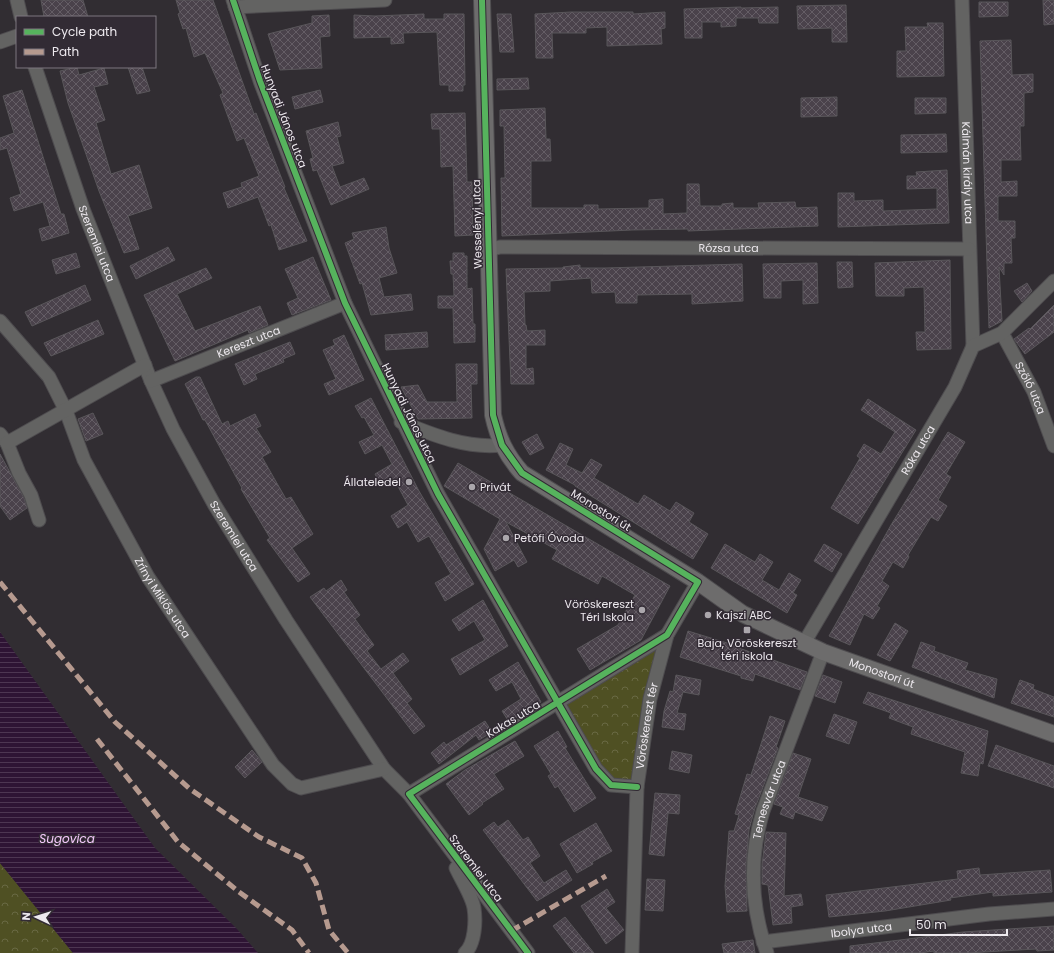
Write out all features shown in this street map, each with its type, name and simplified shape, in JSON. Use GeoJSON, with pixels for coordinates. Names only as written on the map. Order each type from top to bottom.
{"type":"FeatureCollection","features":[{"type":"Feature","properties":{"kind":"main road","name":"Wesselényi utca"},"geometry":{"type":"LineString","coordinates":[[482,0],[493,414],[502,445]]}},
{"type":"Feature","properties":{"kind":"main road","name":"Monostori út"},"geometry":{"type":"LineString","coordinates":[[502,445],[522,473],[698,582],[743,614],[823,652],[1054,734]]}},
{"type":"Feature","properties":{"kind":"street"},"geometry":{"type":"LineString","coordinates":[[17,0],[22,16]]}},
{"type":"Feature","properties":{"kind":"street"},"geometry":{"type":"LineString","coordinates":[[234,3],[385,0]]}},
{"type":"Feature","properties":{"kind":"street","name":"Kálmán király utca"},"geometry":{"type":"LineString","coordinates":[[962,0],[973,346]]}},
{"type":"Feature","properties":{"kind":"street","name":"Hunyadi János utca"},"geometry":{"type":"LineString","coordinates":[[234,3],[260,81],[345,303],[401,422],[441,501],[596,769],[611,785],[637,787]]}},
{"type":"Feature","properties":{"kind":"street"},"geometry":{"type":"LineString","coordinates":[[0,42],[16,36]]}},
{"type":"Feature","properties":{"kind":"street","name":"Szeremlei utca"},"geometry":{"type":"LineString","coordinates":[[35,68],[83,209],[151,381],[173,429],[214,504],[286,620],[384,769],[409,794],[528,953]]}},
{"type":"Feature","properties":{"kind":"street","name":"Rózsa utca"},"geometry":{"type":"LineString","coordinates":[[488,250],[500,247],[969,249]]}},
{"type":"Feature","properties":{"kind":"street"},"geometry":{"type":"LineString","coordinates":[[973,346],[1002,333],[1054,281]]}},
{"type":"Feature","properties":{"kind":"street","name":"Kereszt utca"},"geometry":{"type":"LineString","coordinates":[[151,381],[345,303]]}},
{"type":"Feature","properties":{"kind":"street","name":"Zrínyi Miklós utca"},"geometry":{"type":"LineString","coordinates":[[0,321],[49,377],[66,410],[84,460],[148,577],[273,765],[292,784],[301,788],[384,769]]}},
{"type":"Feature","properties":{"kind":"street","name":"Szőlő utca"},"geometry":{"type":"LineString","coordinates":[[1002,333],[1034,392],[1054,446]]}},
{"type":"Feature","properties":{"kind":"street","name":"Róka utca"},"geometry":{"type":"LineString","coordinates":[[804,643],[955,387],[973,346]]}},
{"type":"Feature","properties":{"kind":"street"},"geometry":{"type":"LineString","coordinates":[[39,520],[31,495],[3,438],[66,410],[145,365]]}},
{"type":"Feature","properties":{"kind":"street"},"geometry":{"type":"LineString","coordinates":[[401,422],[439,437],[489,447],[502,445]]}},
{"type":"Feature","properties":{"kind":"street","name":"Vöröskereszt tér"},"geometry":{"type":"LineString","coordinates":[[632,953],[637,787],[650,699],[667,635],[698,582]]}},
{"type":"Feature","properties":{"kind":"street","name":"Kakas utca"},"geometry":{"type":"LineString","coordinates":[[409,794],[667,635]]}},
{"type":"Feature","properties":{"kind":"street","name":"Temesvár utca"},"geometry":{"type":"LineString","coordinates":[[765,948],[754,892],[753,863],[757,832],[763,811],[823,652]]}},
{"type":"Feature","properties":{"kind":"street"},"geometry":{"type":"LineString","coordinates":[[445,844],[474,907],[474,931],[469,949],[465,953]]}},
{"type":"Feature","properties":{"kind":"street","name":"Ibolya utca"},"geometry":{"type":"LineString","coordinates":[[765,948],[989,914],[1054,909]]}},
{"type":"Feature","properties":{"kind":"green space"},"geometry":{"type":"Polygon","coordinates":[[[660,645],[637,787],[611,785],[566,705],[660,645]]]}},
{"type":"Feature","properties":{"kind":"green space"},"geometry":{"type":"Polygon","coordinates":[[[0,863],[73,953],[0,953],[0,863]]]}},
{"type":"Feature","properties":{"kind":"water","name":"Sugovica"},"geometry":{"type":"Polygon","coordinates":[[[0,632],[155,848],[237,929],[258,953],[73,953],[0,863],[0,632]]]}},
{"type":"Feature","properties":{"kind":"building"},"geometry":{"type":"Polygon","coordinates":[[[41,0],[83,0],[88,16],[44,16],[41,0]]]}},
{"type":"Feature","properties":{"kind":"building"},"geometry":{"type":"Polygon","coordinates":[[[176,0],[213,0],[254,114],[256,113],[285,187],[284,188],[307,241],[279,250],[271,225],[269,226],[258,197],[228,208],[223,193],[242,187],[241,183],[259,176],[244,138],[237,141],[220,95],[223,93],[205,53],[194,57],[186,28],[183,29],[178,14],[180,13],[176,0]]]}},
{"type":"Feature","properties":{"kind":"building"},"geometry":{"type":"Polygon","coordinates":[[[1043,0],[1054,0],[1054,24],[1044,25],[1043,0]]]}},
{"type":"Feature","properties":{"kind":"building"},"geometry":{"type":"Polygon","coordinates":[[[979,2],[1008,2],[1008,16],[979,17],[979,2]]]}},
{"type":"Feature","properties":{"kind":"building"},"geometry":{"type":"Polygon","coordinates":[[[846,5],[847,42],[832,42],[832,28],[798,29],[797,6],[846,5]]]}},
{"type":"Feature","properties":{"kind":"building"},"geometry":{"type":"Polygon","coordinates":[[[778,7],[778,23],[759,23],[758,18],[736,18],[736,26],[721,27],[721,22],[702,22],[702,38],[685,38],[684,9],[778,7]]]}},
{"type":"Feature","properties":{"kind":"building"},"geometry":{"type":"Polygon","coordinates":[[[571,12],[633,12],[633,14],[665,12],[665,28],[661,29],[662,44],[607,46],[607,27],[586,28],[586,33],[552,33],[553,58],[536,58],[535,14],[571,12]]]}},
{"type":"Feature","properties":{"kind":"building"},"geometry":{"type":"Polygon","coordinates":[[[424,14],[424,19],[444,19],[444,14],[464,14],[465,85],[463,85],[463,91],[449,91],[449,85],[440,85],[437,32],[403,33],[404,43],[391,44],[391,37],[354,38],[354,15],[375,16],[424,14]]]}},
{"type":"Feature","properties":{"kind":"building"},"geometry":{"type":"Polygon","coordinates":[[[497,14],[511,14],[514,52],[500,52],[497,14]]]}},
{"type":"Feature","properties":{"kind":"building"},"geometry":{"type":"Polygon","coordinates":[[[329,15],[330,36],[320,37],[322,68],[280,70],[268,34],[312,23],[312,16],[329,15]]]}},
{"type":"Feature","properties":{"kind":"building"},"geometry":{"type":"Polygon","coordinates":[[[927,23],[943,23],[944,76],[897,77],[897,51],[906,51],[905,27],[928,27],[927,23]]]}},
{"type":"Feature","properties":{"kind":"building"},"geometry":{"type":"Polygon","coordinates":[[[1011,40],[1012,75],[1033,74],[1033,92],[1024,93],[1024,126],[1020,126],[1021,160],[1001,160],[1001,182],[1017,181],[1017,196],[998,196],[998,221],[1015,221],[1015,238],[1011,238],[1012,263],[1004,263],[1004,275],[999,267],[1002,321],[989,328],[980,41],[1011,40]]]}},
{"type":"Feature","properties":{"kind":"building"},"geometry":{"type":"Polygon","coordinates":[[[77,68],[79,75],[104,68],[108,84],[94,87],[105,120],[96,123],[111,174],[139,165],[152,208],[128,216],[139,249],[124,253],[99,191],[68,103],[60,71],[77,68]]]}},
{"type":"Feature","properties":{"kind":"building"},"geometry":{"type":"Polygon","coordinates":[[[128,68],[142,68],[150,91],[137,94],[128,68]]]}},
{"type":"Feature","properties":{"kind":"building"},"geometry":{"type":"Polygon","coordinates":[[[528,78],[529,89],[497,90],[497,79],[528,78]]]}},
{"type":"Feature","properties":{"kind":"building"},"geometry":{"type":"Polygon","coordinates":[[[22,90],[61,214],[64,214],[69,233],[42,241],[39,229],[50,226],[43,202],[14,211],[10,198],[21,194],[7,148],[0,150],[0,138],[14,133],[3,96],[22,90]]]}},
{"type":"Feature","properties":{"kind":"building"},"geometry":{"type":"Polygon","coordinates":[[[320,90],[323,102],[295,109],[292,97],[320,90]]]}},
{"type":"Feature","properties":{"kind":"building"},"geometry":{"type":"Polygon","coordinates":[[[837,97],[837,116],[801,117],[801,98],[837,97]]]}},
{"type":"Feature","properties":{"kind":"building"},"geometry":{"type":"Polygon","coordinates":[[[915,98],[946,98],[946,113],[915,114],[915,98]]]}},
{"type":"Feature","properties":{"kind":"building"},"geometry":{"type":"Polygon","coordinates":[[[545,108],[546,139],[550,139],[551,161],[531,161],[531,208],[584,208],[584,205],[598,205],[598,209],[649,208],[649,200],[663,199],[663,214],[687,213],[687,184],[699,184],[700,206],[722,206],[722,204],[733,203],[733,208],[759,208],[758,203],[795,202],[796,208],[817,207],[818,226],[688,231],[688,229],[632,230],[502,236],[501,178],[505,178],[504,126],[500,126],[500,110],[545,108]]]}},
{"type":"Feature","properties":{"kind":"building"},"geometry":{"type":"Polygon","coordinates":[[[465,113],[467,182],[472,182],[473,235],[455,236],[453,166],[441,167],[440,129],[432,129],[431,114],[465,113]]]}},
{"type":"Feature","properties":{"kind":"building"},"geometry":{"type":"Polygon","coordinates":[[[338,122],[341,136],[337,137],[344,163],[332,166],[340,187],[364,178],[369,189],[331,205],[317,170],[313,171],[310,159],[313,158],[306,131],[338,122]]]}},
{"type":"Feature","properties":{"kind":"building"},"geometry":{"type":"Polygon","coordinates":[[[946,134],[947,152],[901,153],[901,135],[946,134]]]}},
{"type":"Feature","properties":{"kind":"building"},"geometry":{"type":"Polygon","coordinates":[[[947,170],[949,223],[838,227],[838,193],[854,193],[854,201],[883,200],[883,211],[937,209],[937,188],[907,189],[907,176],[917,176],[916,172],[947,170]]]}},
{"type":"Feature","properties":{"kind":"building"},"geometry":{"type":"Polygon","coordinates":[[[386,227],[389,248],[397,273],[379,278],[384,297],[411,294],[413,310],[371,315],[362,283],[360,284],[345,243],[354,239],[352,233],[386,227]]]}},
{"type":"Feature","properties":{"kind":"building"},"geometry":{"type":"Polygon","coordinates":[[[168,247],[175,260],[136,279],[130,266],[168,247]]]}},
{"type":"Feature","properties":{"kind":"building"},"geometry":{"type":"Polygon","coordinates":[[[76,253],[80,267],[56,274],[52,260],[76,253]]]}},
{"type":"Feature","properties":{"kind":"building"},"geometry":{"type":"Polygon","coordinates":[[[453,253],[464,253],[464,256],[467,256],[467,289],[472,288],[475,342],[454,343],[453,308],[438,308],[438,296],[454,296],[453,274],[451,274],[450,261],[453,261],[453,253]]]}},
{"type":"Feature","properties":{"kind":"building"},"geometry":{"type":"Polygon","coordinates":[[[313,257],[331,300],[292,315],[287,303],[298,298],[285,269],[313,257]]]}},
{"type":"Feature","properties":{"kind":"building"},"geometry":{"type":"Polygon","coordinates":[[[950,260],[951,349],[917,350],[916,332],[925,332],[924,287],[904,288],[904,296],[876,296],[875,263],[950,260]]]}},
{"type":"Feature","properties":{"kind":"building"},"geometry":{"type":"Polygon","coordinates":[[[837,262],[852,262],[853,287],[838,288],[837,262]]]}},
{"type":"Feature","properties":{"kind":"building"},"geometry":{"type":"Polygon","coordinates":[[[817,263],[818,303],[803,304],[803,280],[781,281],[781,298],[764,298],[763,264],[817,263]]]}},
{"type":"Feature","properties":{"kind":"building"},"geometry":{"type":"Polygon","coordinates":[[[742,264],[743,301],[692,304],[692,294],[637,295],[637,303],[616,303],[615,292],[592,293],[591,278],[550,281],[550,291],[524,292],[525,325],[527,331],[545,330],[545,345],[526,345],[526,369],[533,368],[534,384],[511,384],[506,269],[563,268],[580,265],[580,268],[605,268],[742,264]]]}},
{"type":"Feature","properties":{"kind":"building"},"geometry":{"type":"Polygon","coordinates":[[[206,268],[212,278],[177,294],[195,331],[260,306],[268,325],[249,333],[248,330],[175,361],[144,295],[206,268]]]}},
{"type":"Feature","properties":{"kind":"building"},"geometry":{"type":"Polygon","coordinates":[[[1027,283],[1032,291],[1022,302],[1014,291],[1027,283]]]}},
{"type":"Feature","properties":{"kind":"building"},"geometry":{"type":"Polygon","coordinates":[[[85,285],[91,300],[32,326],[25,312],[85,285]]]}},
{"type":"Feature","properties":{"kind":"building"},"geometry":{"type":"Polygon","coordinates":[[[1054,305],[1054,332],[1025,354],[1014,339],[1029,328],[1030,329],[1054,305]]]}},
{"type":"Feature","properties":{"kind":"building"},"geometry":{"type":"Polygon","coordinates":[[[98,320],[104,334],[51,356],[44,343],[98,320]]]}},
{"type":"Feature","properties":{"kind":"building"},"geometry":{"type":"Polygon","coordinates":[[[427,332],[428,347],[386,350],[385,335],[427,332]]]}},
{"type":"Feature","properties":{"kind":"building"},"geometry":{"type":"Polygon","coordinates":[[[344,335],[364,380],[329,395],[324,384],[336,379],[323,350],[335,345],[333,340],[344,335]]]}},
{"type":"Feature","properties":{"kind":"building"},"geometry":{"type":"Polygon","coordinates":[[[290,342],[295,354],[283,359],[284,362],[255,374],[257,379],[244,385],[235,364],[290,342]]]}},
{"type":"Feature","properties":{"kind":"building"},"geometry":{"type":"Polygon","coordinates":[[[456,364],[477,364],[477,384],[471,384],[472,418],[418,419],[401,387],[418,385],[427,402],[457,402],[456,364]]]}},
{"type":"Feature","properties":{"kind":"building"},"geometry":{"type":"Polygon","coordinates":[[[196,377],[200,377],[222,424],[228,421],[230,426],[255,414],[261,426],[256,428],[271,452],[262,457],[286,499],[291,497],[313,534],[292,548],[310,574],[298,582],[267,540],[270,538],[241,489],[242,488],[205,420],[203,420],[185,384],[196,377]]]}},
{"type":"Feature","properties":{"kind":"building"},"geometry":{"type":"Polygon","coordinates":[[[371,398],[419,491],[474,584],[445,601],[435,583],[451,574],[429,536],[418,542],[407,522],[398,528],[391,516],[408,505],[394,479],[381,486],[375,474],[392,464],[382,445],[365,454],[359,442],[374,435],[364,417],[362,418],[355,406],[371,398]]]}},
{"type":"Feature","properties":{"kind":"building"},"geometry":{"type":"Polygon","coordinates":[[[868,399],[916,430],[858,524],[831,508],[860,458],[857,456],[864,444],[881,454],[895,432],[861,410],[868,399]]]}},
{"type":"Feature","properties":{"kind":"building"},"geometry":{"type":"Polygon","coordinates":[[[93,413],[103,434],[86,441],[78,419],[93,413]]]}},
{"type":"Feature","properties":{"kind":"building"},"geometry":{"type":"Polygon","coordinates":[[[948,432],[965,442],[946,474],[951,477],[938,500],[947,506],[938,521],[931,517],[908,555],[909,557],[903,568],[893,562],[882,581],[889,586],[877,606],[880,608],[873,619],[864,614],[850,645],[829,636],[891,525],[948,432]]]}},
{"type":"Feature","properties":{"kind":"building"},"geometry":{"type":"Polygon","coordinates":[[[537,434],[544,448],[530,455],[522,442],[537,434]]]}},
{"type":"Feature","properties":{"kind":"building"},"geometry":{"type":"Polygon","coordinates":[[[560,443],[573,449],[566,465],[582,473],[591,459],[602,465],[594,478],[638,504],[644,495],[670,511],[676,502],[694,513],[689,522],[708,534],[693,559],[575,485],[546,470],[560,443]]]}},
{"type":"Feature","properties":{"kind":"building"},"geometry":{"type":"Polygon","coordinates":[[[0,454],[24,498],[27,508],[10,520],[0,506],[0,454]]]}},
{"type":"Feature","properties":{"kind":"building"},"geometry":{"type":"Polygon","coordinates":[[[458,463],[670,586],[641,640],[590,670],[577,649],[618,625],[635,595],[602,576],[598,584],[552,559],[557,550],[506,522],[527,562],[518,567],[514,560],[495,571],[484,549],[500,519],[444,486],[458,463]]]}},
{"type":"Feature","properties":{"kind":"building"},"geometry":{"type":"Polygon","coordinates":[[[725,544],[755,562],[760,554],[773,562],[762,580],[779,590],[789,573],[801,580],[793,593],[797,595],[787,613],[711,568],[725,544]]]}},
{"type":"Feature","properties":{"kind":"building"},"geometry":{"type":"Polygon","coordinates":[[[824,544],[842,554],[832,572],[814,561],[824,544]]]}},
{"type":"Feature","properties":{"kind":"building"},"geometry":{"type":"Polygon","coordinates":[[[341,580],[347,590],[344,592],[360,615],[355,619],[374,645],[367,651],[381,669],[403,653],[409,661],[393,673],[412,699],[407,703],[425,726],[414,734],[310,597],[324,588],[326,591],[341,580]]]}},
{"type":"Feature","properties":{"kind":"building"},"geometry":{"type":"Polygon","coordinates":[[[483,600],[508,646],[460,675],[451,659],[485,640],[474,621],[459,631],[452,620],[483,600]]]}},
{"type":"Feature","properties":{"kind":"building"},"geometry":{"type":"Polygon","coordinates":[[[895,623],[908,631],[890,661],[877,655],[895,623]]]}},
{"type":"Feature","properties":{"kind":"building"},"geometry":{"type":"Polygon","coordinates":[[[688,631],[737,646],[736,647],[807,672],[800,690],[755,674],[753,681],[741,678],[741,676],[680,657],[688,631]]]}},
{"type":"Feature","properties":{"kind":"building"},"geometry":{"type":"Polygon","coordinates":[[[921,642],[935,647],[934,651],[968,663],[965,670],[997,679],[994,698],[912,667],[921,642]]]}},
{"type":"Feature","properties":{"kind":"building"},"geometry":{"type":"Polygon","coordinates":[[[518,662],[541,702],[509,722],[502,711],[521,699],[512,682],[496,691],[489,680],[518,662]]]}},
{"type":"Feature","properties":{"kind":"building"},"geometry":{"type":"Polygon","coordinates":[[[676,675],[701,680],[699,695],[683,692],[677,713],[686,714],[684,730],[662,727],[664,711],[670,691],[673,692],[676,675]]]}},
{"type":"Feature","properties":{"kind":"building"},"geometry":{"type":"Polygon","coordinates":[[[823,675],[842,682],[835,703],[815,696],[823,675]]]}},
{"type":"Feature","properties":{"kind":"building"},"geometry":{"type":"Polygon","coordinates":[[[1020,680],[1034,685],[1033,689],[1054,697],[1054,717],[1011,703],[1020,680]]]}},
{"type":"Feature","properties":{"kind":"building"},"geometry":{"type":"Polygon","coordinates":[[[868,692],[988,731],[983,764],[980,763],[978,776],[961,773],[965,752],[911,734],[913,727],[889,718],[891,713],[863,703],[868,692]]]}},
{"type":"Feature","properties":{"kind":"building"},"geometry":{"type":"Polygon","coordinates":[[[834,714],[857,722],[849,744],[826,736],[834,714]]]}},
{"type":"Feature","properties":{"kind":"building"},"geometry":{"type":"Polygon","coordinates":[[[770,716],[785,721],[776,747],[778,748],[755,808],[749,830],[746,864],[747,911],[727,912],[725,886],[729,831],[734,831],[739,815],[735,814],[747,774],[751,775],[770,716]]]}},
{"type":"Feature","properties":{"kind":"building"},"geometry":{"type":"Polygon","coordinates":[[[485,721],[492,732],[479,740],[476,735],[439,764],[431,753],[444,742],[446,745],[485,721]]]}},
{"type":"Feature","properties":{"kind":"building"},"geometry":{"type":"Polygon","coordinates":[[[558,731],[567,747],[565,748],[596,798],[574,812],[558,786],[555,788],[548,776],[551,774],[534,746],[558,731]]]}},
{"type":"Feature","properties":{"kind":"building"},"geometry":{"type":"Polygon","coordinates":[[[515,741],[524,756],[494,774],[504,789],[482,803],[483,804],[469,815],[446,784],[465,770],[515,741]]]}},
{"type":"Feature","properties":{"kind":"building"},"geometry":{"type":"Polygon","coordinates":[[[996,745],[1054,766],[1054,788],[988,766],[996,745]]]}},
{"type":"Feature","properties":{"kind":"building"},"geometry":{"type":"Polygon","coordinates":[[[252,750],[262,762],[245,778],[235,767],[252,750]]]}},
{"type":"Feature","properties":{"kind":"building"},"geometry":{"type":"Polygon","coordinates":[[[672,751],[692,755],[689,773],[669,769],[672,751]]]}},
{"type":"Feature","properties":{"kind":"building"},"geometry":{"type":"Polygon","coordinates":[[[793,753],[811,759],[798,797],[828,807],[822,821],[795,812],[793,819],[780,814],[783,807],[774,804],[793,753]]]}},
{"type":"Feature","properties":{"kind":"building"},"geometry":{"type":"Polygon","coordinates":[[[655,793],[680,795],[679,814],[668,813],[664,856],[649,854],[655,793]]]}},
{"type":"Feature","properties":{"kind":"building"},"geometry":{"type":"Polygon","coordinates":[[[508,820],[523,840],[528,837],[540,856],[530,863],[544,883],[566,870],[572,880],[537,901],[483,830],[494,822],[498,827],[508,820]]]}},
{"type":"Feature","properties":{"kind":"building"},"geometry":{"type":"Polygon","coordinates":[[[596,823],[612,851],[592,862],[593,864],[577,873],[560,844],[596,823]]]}},
{"type":"Feature","properties":{"kind":"building"},"geometry":{"type":"Polygon","coordinates":[[[766,832],[786,833],[784,896],[801,894],[803,905],[791,907],[792,923],[773,925],[768,885],[762,884],[762,865],[766,832]]]}},
{"type":"Feature","properties":{"kind":"building"},"geometry":{"type":"Polygon","coordinates":[[[979,868],[980,875],[1050,870],[1052,892],[993,896],[993,892],[950,898],[951,900],[885,911],[829,917],[826,895],[958,879],[957,871],[979,868]]]}},
{"type":"Feature","properties":{"kind":"building"},"geometry":{"type":"Polygon","coordinates":[[[647,879],[665,880],[663,911],[645,910],[647,879]]]}},
{"type":"Feature","properties":{"kind":"building"},"geometry":{"type":"Polygon","coordinates":[[[607,889],[615,902],[606,908],[624,930],[606,944],[581,906],[607,889]]]}},
{"type":"Feature","properties":{"kind":"building"},"geometry":{"type":"Polygon","coordinates":[[[565,917],[594,953],[574,953],[553,926],[565,917]]]}},
{"type":"Feature","properties":{"kind":"building"},"geometry":{"type":"Polygon","coordinates":[[[1054,926],[1054,950],[1037,951],[1036,949],[967,953],[934,953],[934,951],[920,953],[850,953],[850,946],[963,932],[1054,926]]]}},
{"type":"Feature","properties":{"kind":"building"},"geometry":{"type":"Polygon","coordinates":[[[753,940],[755,953],[724,953],[722,944],[753,940]]]}},
{"type":"Feature","properties":{"kind":"marked path"},"geometry":{"type":"LineString","coordinates":[[0,582],[115,722],[190,789],[259,837],[302,858],[316,883],[329,930],[348,953]]}},
{"type":"Feature","properties":{"kind":"marked path"},"geometry":{"type":"LineString","coordinates":[[97,739],[178,842],[239,892],[292,930],[309,953]]}},
{"type":"Feature","properties":{"kind":"marked path"},"geometry":{"type":"LineString","coordinates":[[511,931],[606,876]]}},
{"type":"Feature","properties":{"kind":"cycle path"},"geometry":{"type":"LineString","coordinates":[[233,0],[260,81],[345,303],[438,494],[596,769],[611,785],[637,787]]}},
{"type":"Feature","properties":{"kind":"cycle path"},"geometry":{"type":"LineString","coordinates":[[482,0],[493,415],[502,445],[522,473],[698,582],[667,635],[409,794],[528,953]]}},
{"type":"Feature","properties":{"kind":"place","name":"Állateledel"},"geometry":{"type":"Point","coordinates":[409,482]}},
{"type":"Feature","properties":{"kind":"place","name":"Privát"},"geometry":{"type":"Point","coordinates":[472,487]}},
{"type":"Feature","properties":{"kind":"place","name":"Petőfi Óvoda"},"geometry":{"type":"Point","coordinates":[506,538]}},
{"type":"Feature","properties":{"kind":"place","name":"Vöröskereszt Téri Iskola"},"geometry":{"type":"Point","coordinates":[642,610]}},
{"type":"Feature","properties":{"kind":"place","name":"Kajszi ABC"},"geometry":{"type":"Point","coordinates":[708,615]}},
{"type":"Feature","properties":{"kind":"place","name":"Baja, Vöröskereszt téri iskola"},"geometry":{"type":"Point","coordinates":[747,630]}}]}
